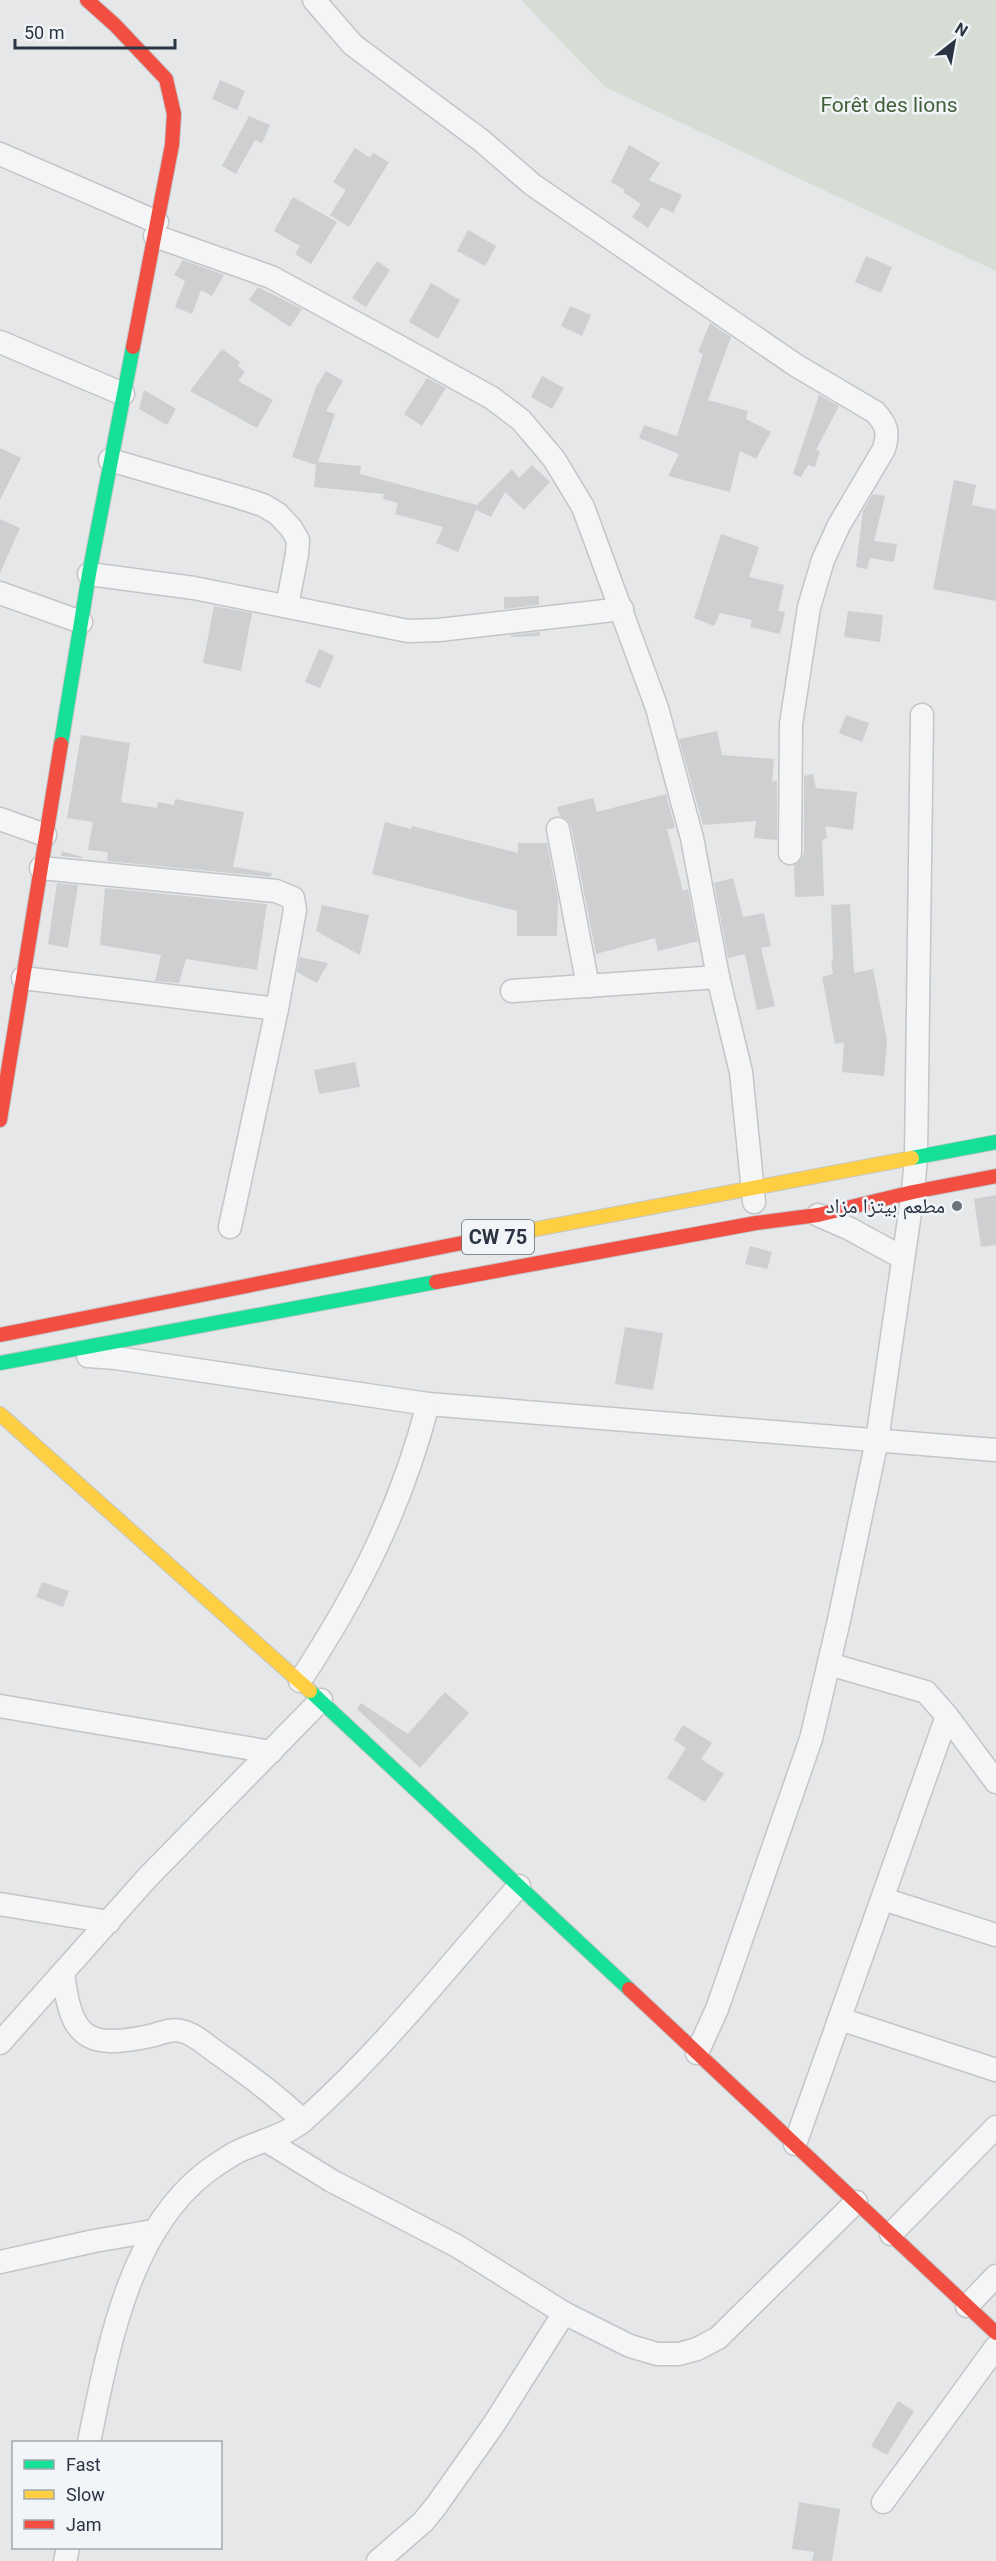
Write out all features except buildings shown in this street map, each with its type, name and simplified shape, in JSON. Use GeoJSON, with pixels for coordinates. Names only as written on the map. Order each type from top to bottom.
{"type":"FeatureCollection","features":[{"type":"Feature","properties":{"kind":"main road"},"geometry":{"type":"LineString","coordinates":[[0,1120],[89,574],[172,145],[174,114],[166,79],[115,25],[87,0]]}},
{"type":"Feature","properties":{"kind":"main road","name":"CW 75"},"geometry":{"type":"LineString","coordinates":[[0,1363],[278,1295],[752,1188],[996,1143]]}},
{"type":"Feature","properties":{"kind":"main road","name":"CW 75"},"geometry":{"type":"LineString","coordinates":[[0,1335],[756,1222],[818,1215],[913,1192],[996,1176]]}},
{"type":"Feature","properties":{"kind":"main road"},"geometry":{"type":"LineString","coordinates":[[0,1414],[300,1681],[996,2333]]}},
{"type":"Feature","properties":{"kind":"street"},"geometry":{"type":"LineString","coordinates":[[314,0],[353,45],[482,141],[533,185],[797,366],[875,412],[884,421],[888,435],[884,449],[839,525],[823,560],[809,607],[791,724],[790,853]]}},
{"type":"Feature","properties":{"kind":"street"},"geometry":{"type":"LineString","coordinates":[[0,154],[156,229],[271,277],[492,398],[521,420],[554,459],[583,507],[622,609],[657,708],[692,838],[718,977],[741,1072],[756,1222]]}},
{"type":"Feature","properties":{"kind":"street"},"geometry":{"type":"LineString","coordinates":[[0,342],[123,394]]}},
{"type":"Feature","properties":{"kind":"street"},"geometry":{"type":"LineString","coordinates":[[110,460],[238,497],[262,505],[278,514],[298,540],[287,606]]}},
{"type":"Feature","properties":{"kind":"street"},"geometry":{"type":"LineString","coordinates":[[89,574],[194,588],[408,631],[439,630],[622,609]]}},
{"type":"Feature","properties":{"kind":"street"},"geometry":{"type":"LineString","coordinates":[[0,593],[81,622]]}},
{"type":"Feature","properties":{"kind":"street"},"geometry":{"type":"LineString","coordinates":[[697,2053],[717,2009],[811,1739],[829,1665],[876,1440],[913,1192],[916,1157],[922,715]]}},
{"type":"Feature","properties":{"kind":"street"},"geometry":{"type":"LineString","coordinates":[[0,819],[45,835]]}},
{"type":"Feature","properties":{"kind":"street"},"geometry":{"type":"LineString","coordinates":[[558,829],[588,986]]}},
{"type":"Feature","properties":{"kind":"street"},"geometry":{"type":"LineString","coordinates":[[41,868],[276,891],[293,898],[295,910],[277,1009],[230,1227]]}},
{"type":"Feature","properties":{"kind":"street"},"geometry":{"type":"LineString","coordinates":[[512,991],[718,977]]}},
{"type":"Feature","properties":{"kind":"street"},"geometry":{"type":"LineString","coordinates":[[23,978],[277,1009]]}},
{"type":"Feature","properties":{"kind":"street"},"geometry":{"type":"LineString","coordinates":[[818,1215],[850,1229],[903,1258]]}},
{"type":"Feature","properties":{"kind":"street"},"geometry":{"type":"LineString","coordinates":[[43,1328],[47,1353],[116,1358],[428,1404],[996,1450]]}},
{"type":"Feature","properties":{"kind":"street"},"geometry":{"type":"LineString","coordinates":[[300,1681],[339,1621],[382,1536],[415,1454],[428,1404]]}},
{"type":"Feature","properties":{"kind":"street"},"geometry":{"type":"LineString","coordinates":[[829,1665],[926,1692],[947,1716],[996,1782]]}},
{"type":"Feature","properties":{"kind":"street"},"geometry":{"type":"LineString","coordinates":[[0,2043],[147,1878],[321,1701]]}},
{"type":"Feature","properties":{"kind":"street"},"geometry":{"type":"LineString","coordinates":[[0,1706],[271,1752]]}},
{"type":"Feature","properties":{"kind":"street"},"geometry":{"type":"LineString","coordinates":[[795,2144],[947,1716]]}},
{"type":"Feature","properties":{"kind":"street"},"geometry":{"type":"LineString","coordinates":[[89,2441],[124,2300],[153,2231],[182,2194],[205,2173],[235,2153],[267,2141],[303,2121],[370,2056],[519,1886]]}},
{"type":"Feature","properties":{"kind":"street"},"geometry":{"type":"LineString","coordinates":[[883,1899],[996,1935]]}},
{"type":"Feature","properties":{"kind":"street"},"geometry":{"type":"LineString","coordinates":[[0,1904],[109,1922]]}},
{"type":"Feature","properties":{"kind":"street"},"geometry":{"type":"LineString","coordinates":[[63,1973],[71,2017],[76,2026],[90,2037],[109,2042],[181,2031],[207,2046],[270,2090],[303,2121]]}},
{"type":"Feature","properties":{"kind":"street"},"geometry":{"type":"LineString","coordinates":[[840,2019],[996,2070]]}},
{"type":"Feature","properties":{"kind":"street"},"geometry":{"type":"LineString","coordinates":[[891,2234],[996,2127]]}},
{"type":"Feature","properties":{"kind":"street"},"geometry":{"type":"LineString","coordinates":[[267,2141],[332,2181],[456,2246],[564,2313],[630,2346],[657,2354],[679,2354],[697,2349],[724,2333],[856,2202]]}},
{"type":"Feature","properties":{"kind":"street"},"geometry":{"type":"LineString","coordinates":[[0,2262],[94,2241],[153,2231]]}},
{"type":"Feature","properties":{"kind":"street"},"geometry":{"type":"LineString","coordinates":[[967,2306],[996,2276]]}},
{"type":"Feature","properties":{"kind":"street"},"geometry":{"type":"LineString","coordinates":[[378,2561],[423,2522],[436,2506],[494,2424],[564,2313]]}},
{"type":"Feature","properties":{"kind":"street"},"geometry":{"type":"LineString","coordinates":[[883,2502],[996,2347]]}},
{"type":"Feature","properties":{"kind":"green space","name":"Forêt des lions"},"geometry":{"type":"Polygon","coordinates":[[[521,0],[996,0],[996,271],[605,87],[521,0]]]}},
{"type":"Feature","properties":{"kind":"traffic: fast"},"geometry":{"type":"LineString","coordinates":[[61,744],[89,574],[133,347]]}},
{"type":"Feature","properties":{"kind":"traffic: fast"},"geometry":{"type":"LineString","coordinates":[[912,1158],[996,1142]]}},
{"type":"Feature","properties":{"kind":"traffic: fast"},"geometry":{"type":"LineString","coordinates":[[0,1363],[436,1282]]}},
{"type":"Feature","properties":{"kind":"traffic: fast"},"geometry":{"type":"LineString","coordinates":[[310,1691],[629,1989]]}},
{"type":"Feature","properties":{"kind":"traffic: slow"},"geometry":{"type":"LineString","coordinates":[[462,1243],[912,1158]]}},
{"type":"Feature","properties":{"kind":"traffic: slow"},"geometry":{"type":"LineString","coordinates":[[0,1414],[310,1691]]}},
{"type":"Feature","properties":{"kind":"traffic: jam"},"geometry":{"type":"LineString","coordinates":[[87,0],[115,25],[166,79],[174,114],[172,145],[133,347]]}},
{"type":"Feature","properties":{"kind":"traffic: jam"},"geometry":{"type":"LineString","coordinates":[[0,1120],[61,744]]}},
{"type":"Feature","properties":{"kind":"traffic: jam"},"geometry":{"type":"LineString","coordinates":[[436,1282],[756,1223],[818,1215],[913,1192],[996,1176]]}},
{"type":"Feature","properties":{"kind":"traffic: jam"},"geometry":{"type":"LineString","coordinates":[[0,1335],[462,1243]]}},
{"type":"Feature","properties":{"kind":"traffic: jam"},"geometry":{"type":"LineString","coordinates":[[629,1989],[996,2333]]}},
{"type":"Feature","properties":{"kind":"place","name":"مطعم بيتزا مزاد"},"geometry":{"type":"Point","coordinates":[957,1206]}}]}
